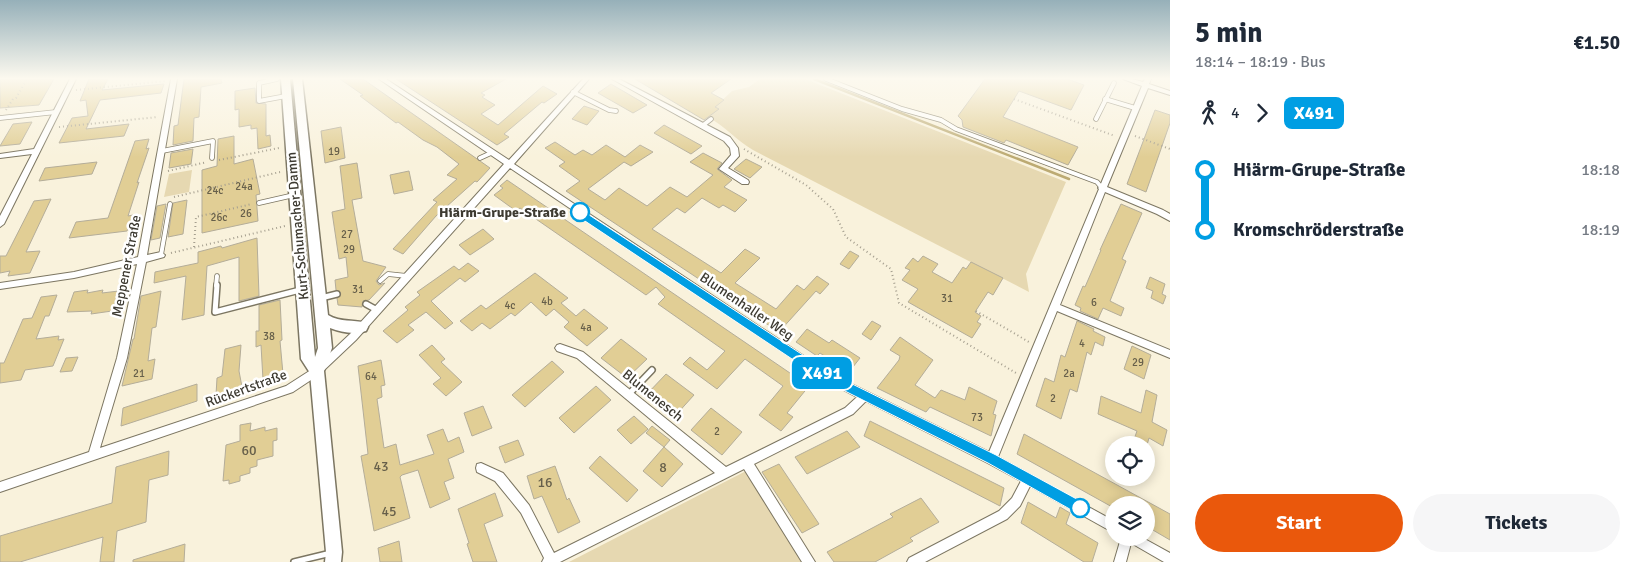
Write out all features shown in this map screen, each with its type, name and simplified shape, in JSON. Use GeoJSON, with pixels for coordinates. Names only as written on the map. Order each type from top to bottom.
{"type":"FeatureCollection","features":[{"type":"Feature","properties":{"kind":"main road","name":"Kurt-Schumacher-Damm"},"geometry":{"type":"LineString","coordinates":[[286,105],[308,359],[317,371]]}},
{"type":"Feature","properties":{"kind":"main road","name":"Kurt-Schumacher-Damm"},"geometry":{"type":"LineString","coordinates":[[300,105],[325,348],[317,371],[335,559]]}},
{"type":"Feature","properties":{"kind":"main road"},"geometry":{"type":"LineString","coordinates":[[322,318],[331,325],[342,328],[361,327]]}},
{"type":"Feature","properties":{"kind":"street"},"geometry":{"type":"LineString","coordinates":[[0,224],[60,105]]}},
{"type":"Feature","properties":{"kind":"street","name":"Meppener Straße"},"geometry":{"type":"LineString","coordinates":[[93,455],[122,358],[142,260],[170,105]]}},
{"type":"Feature","properties":{"kind":"street","name":"Blumenhaller Weg"},"geometry":{"type":"LineString","coordinates":[[421,105],[828,377],[992,459],[1105,522]]}},
{"type":"Feature","properties":{"kind":"street"},"geometry":{"type":"LineString","coordinates":[[507,164],[561,105]]}},
{"type":"Feature","properties":{"kind":"street"},"geometry":{"type":"LineString","coordinates":[[664,105],[727,139],[734,148],[735,156],[723,169],[745,182]]}},
{"type":"Feature","properties":{"kind":"street"},"geometry":{"type":"LineString","coordinates":[[992,459],[1135,105]]}},
{"type":"Feature","properties":{"kind":"street"},"geometry":{"type":"LineString","coordinates":[[0,156],[36,152]]}},
{"type":"Feature","properties":{"kind":"street","name":"Rückertstraße"},"geometry":{"type":"LineString","coordinates":[[0,487],[289,389],[317,371],[361,327],[507,164]]}},
{"type":"Feature","properties":{"kind":"street"},"geometry":{"type":"LineString","coordinates":[[1102,188],[1170,218]]}},
{"type":"Feature","properties":{"kind":"street"},"geometry":{"type":"LineString","coordinates":[[0,286],[74,275],[161,255]]}},
{"type":"Feature","properties":{"kind":"street"},"geometry":{"type":"LineString","coordinates":[[1054,306],[1170,354]]}},
{"type":"Feature","properties":{"kind":"street","name":"Blumenesch"},"geometry":{"type":"LineString","coordinates":[[560,348],[580,355],[724,473]]}},
{"type":"Feature","properties":{"kind":"street"},"geometry":{"type":"LineString","coordinates":[[481,468],[500,477],[525,509],[550,561],[849,411],[865,396]]}},
{"type":"Feature","properties":{"kind":"street"},"geometry":{"type":"LineString","coordinates":[[746,462],[809,562]]}},
{"type":"Feature","properties":{"kind":"street"},"geometry":{"type":"LineString","coordinates":[[913,562],[1002,515],[1016,502],[1028,479]]}},
{"type":"Feature","properties":{"kind":"street"},"geometry":{"type":"LineString","coordinates":[[1120,562],[1125,546]]}},
{"type":"Feature","properties":{"kind":"street"},"geometry":{"type":"LineString","coordinates":[[1146,546],[1170,559]]}},
{"type":"Feature","properties":{"kind":"lane"},"geometry":{"type":"LineString","coordinates":[[293,105],[301,112]]}},
{"type":"Feature","properties":{"kind":"lane"},"geometry":{"type":"LineString","coordinates":[[599,105],[616,111]]}},
{"type":"Feature","properties":{"kind":"lane"},"geometry":{"type":"LineString","coordinates":[[892,105],[914,114],[932,117],[964,132],[1097,182],[1102,188]]}},
{"type":"Feature","properties":{"kind":"lane"},"geometry":{"type":"LineString","coordinates":[[1096,119],[1103,105]]}},
{"type":"Feature","properties":{"kind":"lane"},"geometry":{"type":"LineString","coordinates":[[1125,105],[1134,108]]}},
{"type":"Feature","properties":{"kind":"lane"},"geometry":{"type":"LineString","coordinates":[[0,118],[56,112]]}},
{"type":"Feature","properties":{"kind":"lane"},"geometry":{"type":"LineString","coordinates":[[702,126],[711,119]]}},
{"type":"Feature","properties":{"kind":"lane"},"geometry":{"type":"LineString","coordinates":[[162,151],[213,142],[212,158]]}},
{"type":"Feature","properties":{"kind":"lane"},"geometry":{"type":"LineString","coordinates":[[480,158],[491,153]]}},
{"type":"Feature","properties":{"kind":"lane"},"geometry":{"type":"LineString","coordinates":[[259,203],[294,195]]}},
{"type":"Feature","properties":{"kind":"lane"},"geometry":{"type":"LineString","coordinates":[[161,255],[170,204]]}},
{"type":"Feature","properties":{"kind":"lane"},"geometry":{"type":"LineString","coordinates":[[296,224],[304,233],[313,232]]}},
{"type":"Feature","properties":{"kind":"lane"},"geometry":{"type":"LineString","coordinates":[[380,281],[388,274],[407,276]]}},
{"type":"Feature","properties":{"kind":"lane"},"geometry":{"type":"LineString","coordinates":[[217,276],[215,312],[301,290]]}},
{"type":"Feature","properties":{"kind":"lane"},"geometry":{"type":"LineString","coordinates":[[319,298],[337,294]]}},
{"type":"Feature","properties":{"kind":"lane"},"geometry":{"type":"LineString","coordinates":[[366,304],[377,310]]}},
{"type":"Feature","properties":{"kind":"lane"},"geometry":{"type":"LineString","coordinates":[[628,394],[652,370]]}},
{"type":"Feature","properties":{"kind":"lane"},"geometry":{"type":"LineString","coordinates":[[294,562],[335,559]]}},
{"type":"Feature","properties":{"kind":"path"},"geometry":{"type":"LineString","coordinates":[[0,118],[8,105]]}},
{"type":"Feature","properties":{"kind":"path"},"geometry":{"type":"LineString","coordinates":[[1035,105],[1123,136],[1170,149]]}},
{"type":"Feature","properties":{"kind":"path"},"geometry":{"type":"LineString","coordinates":[[56,128],[168,115]]}},
{"type":"Feature","properties":{"kind":"path"},"geometry":{"type":"LineString","coordinates":[[727,139],[770,162],[806,185],[833,209],[846,237],[891,269],[899,303],[1025,378]]}},
{"type":"Feature","properties":{"kind":"path"},"geometry":{"type":"LineString","coordinates":[[152,202],[280,172]]}},
{"type":"Feature","properties":{"kind":"path"},"geometry":{"type":"LineString","coordinates":[[194,247],[196,217],[259,203]]}},
{"type":"Feature","properties":{"kind":"path"},"geometry":{"type":"LineString","coordinates":[[161,255],[296,224]]}},
{"type":"Feature","properties":{"kind":"path"},"geometry":{"type":"LineString","coordinates":[[976,310],[1038,346]]}},
{"type":"Feature","properties":{"kind":"shaded area"},"geometry":{"type":"Polygon","coordinates":[[[717,105],[871,105],[1066,182],[1026,274],[1029,292],[753,150],[708,117],[718,109],[715,107],[717,105]]]}},
{"type":"Feature","properties":{"kind":"shaded area"},"geometry":{"type":"Polygon","coordinates":[[[192,170],[189,192],[164,197],[169,174],[192,170]]]}},
{"type":"Feature","properties":{"kind":"shaded area"},"geometry":{"type":"Polygon","coordinates":[[[746,471],[803,562],[569,562],[746,471]]]}},
{"type":"Feature","properties":{"kind":"building"},"geometry":{"type":"Polygon","coordinates":[[[0,105],[36,105],[0,108],[0,105]]]}},
{"type":"Feature","properties":{"kind":"building"},"geometry":{"type":"Polygon","coordinates":[[[87,105],[97,105],[86,129],[129,124],[124,136],[59,143],[72,118],[88,116],[87,105]]]}},
{"type":"Feature","properties":{"kind":"building"},"geometry":{"type":"Polygon","coordinates":[[[181,105],[200,105],[199,117],[194,118],[193,141],[173,145],[174,126],[178,125],[181,105]]]}},
{"type":"Feature","properties":{"kind":"building"},"geometry":{"type":"Polygon","coordinates":[[[235,105],[266,105],[266,136],[270,135],[271,146],[258,149],[257,128],[251,129],[251,125],[239,127],[239,109],[235,110],[235,105]]]}},
{"type":"Feature","properties":{"kind":"building"},"geometry":{"type":"Polygon","coordinates":[[[372,105],[400,105],[490,168],[477,182],[475,181],[436,216],[403,254],[393,249],[437,202],[433,200],[457,179],[447,175],[459,164],[437,147],[423,140],[398,122],[396,123],[372,105]]]}},
{"type":"Feature","properties":{"kind":"building"},"geometry":{"type":"Polygon","coordinates":[[[436,105],[495,105],[481,114],[498,125],[521,105],[538,105],[504,134],[509,137],[497,145],[436,105]]]}},
{"type":"Feature","properties":{"kind":"building"},"geometry":{"type":"Polygon","coordinates":[[[619,105],[647,105],[633,113],[619,105]]]}},
{"type":"Feature","properties":{"kind":"building"},"geometry":{"type":"Polygon","coordinates":[[[679,105],[717,105],[715,107],[719,109],[704,120],[679,105]]]}},
{"type":"Feature","properties":{"kind":"building"},"geometry":{"type":"Polygon","coordinates":[[[966,105],[1010,105],[1003,117],[1078,147],[1068,165],[1006,140],[1004,143],[963,127],[962,120],[958,116],[966,105]]]}},
{"type":"Feature","properties":{"kind":"building"},"geometry":{"type":"Polygon","coordinates":[[[1058,105],[1073,105],[1071,110],[1058,105]]]}},
{"type":"Feature","properties":{"kind":"building"},"geometry":{"type":"Polygon","coordinates":[[[584,106],[599,111],[587,125],[572,119],[584,106]]]}},
{"type":"Feature","properties":{"kind":"building"},"geometry":{"type":"Polygon","coordinates":[[[1155,110],[1170,115],[1170,123],[1146,192],[1127,184],[1155,110]]]}},
{"type":"Feature","properties":{"kind":"building"},"geometry":{"type":"Polygon","coordinates":[[[32,122],[20,144],[0,146],[13,124],[32,122]]]}},
{"type":"Feature","properties":{"kind":"building"},"geometry":{"type":"Polygon","coordinates":[[[664,125],[702,146],[691,154],[654,133],[664,125]]]}},
{"type":"Feature","properties":{"kind":"building"},"geometry":{"type":"Polygon","coordinates":[[[341,127],[345,158],[325,163],[321,131],[341,127]]]}},
{"type":"Feature","properties":{"kind":"building"},"geometry":{"type":"Polygon","coordinates":[[[234,136],[234,164],[253,159],[260,194],[256,195],[258,221],[202,233],[202,170],[217,166],[218,139],[234,136]]]}},
{"type":"Feature","properties":{"kind":"building"},"geometry":{"type":"Polygon","coordinates":[[[149,139],[146,149],[149,148],[128,216],[133,215],[127,231],[69,238],[76,222],[108,218],[135,141],[149,139]]]}},
{"type":"Feature","properties":{"kind":"building"},"geometry":{"type":"Polygon","coordinates":[[[555,142],[575,155],[583,150],[592,155],[606,145],[625,157],[640,145],[653,152],[631,166],[624,162],[588,189],[605,200],[619,188],[647,206],[670,187],[687,197],[713,175],[690,162],[703,153],[722,163],[717,169],[732,180],[724,187],[747,200],[735,212],[723,205],[719,208],[702,198],[685,213],[677,208],[652,229],[721,273],[745,249],[760,258],[735,283],[776,309],[797,285],[804,290],[817,276],[829,284],[820,294],[816,291],[779,332],[566,191],[580,181],[559,166],[565,162],[545,148],[555,142]]]}},
{"type":"Feature","properties":{"kind":"building"},"geometry":{"type":"Polygon","coordinates":[[[193,149],[191,164],[169,168],[171,153],[193,149]]]}},
{"type":"Feature","properties":{"kind":"building"},"geometry":{"type":"Polygon","coordinates":[[[746,159],[762,167],[750,178],[734,169],[746,159]]]}},
{"type":"Feature","properties":{"kind":"building"},"geometry":{"type":"Polygon","coordinates":[[[97,162],[92,174],[39,181],[45,168],[97,162]]]}},
{"type":"Feature","properties":{"kind":"building"},"geometry":{"type":"Polygon","coordinates":[[[357,163],[362,198],[352,200],[363,261],[386,267],[376,281],[379,285],[385,283],[369,300],[363,301],[362,307],[338,305],[337,298],[341,293],[336,290],[335,280],[348,277],[346,257],[339,259],[332,212],[345,209],[340,166],[357,163]]]}},
{"type":"Feature","properties":{"kind":"building"},"geometry":{"type":"Polygon","coordinates":[[[409,171],[413,190],[394,194],[390,175],[409,171]]]}},
{"type":"Feature","properties":{"kind":"building"},"geometry":{"type":"Polygon","coordinates":[[[507,180],[809,386],[787,413],[793,417],[781,431],[759,415],[783,386],[745,359],[717,389],[683,364],[690,357],[707,370],[725,351],[658,304],[665,297],[656,287],[646,295],[520,208],[516,211],[494,195],[503,188],[500,186],[507,180]]]}},
{"type":"Feature","properties":{"kind":"building"},"geometry":{"type":"Polygon","coordinates":[[[51,199],[26,252],[40,251],[30,273],[8,276],[10,271],[0,273],[0,256],[6,256],[34,201],[51,199]]]}},
{"type":"Feature","properties":{"kind":"building"},"geometry":{"type":"Polygon","coordinates":[[[187,200],[183,234],[168,237],[173,203],[187,200]]]}},
{"type":"Feature","properties":{"kind":"building"},"geometry":{"type":"Polygon","coordinates":[[[166,204],[160,238],[151,240],[157,206],[166,204]]]}},
{"type":"Feature","properties":{"kind":"building"},"geometry":{"type":"Polygon","coordinates":[[[1121,204],[1142,213],[1122,259],[1126,261],[1110,301],[1124,308],[1121,316],[1103,308],[1098,319],[1080,311],[1081,308],[1075,305],[1083,286],[1085,287],[1121,204]]]}},
{"type":"Feature","properties":{"kind":"building"},"geometry":{"type":"Polygon","coordinates":[[[483,229],[494,239],[470,255],[459,245],[483,229]]]}},
{"type":"Feature","properties":{"kind":"building"},"geometry":{"type":"Polygon","coordinates":[[[257,238],[259,296],[239,301],[239,257],[207,266],[204,315],[182,320],[186,276],[154,283],[155,272],[198,263],[198,252],[221,246],[222,248],[257,238]]]}},
{"type":"Feature","properties":{"kind":"building"},"geometry":{"type":"Polygon","coordinates":[[[850,251],[859,256],[849,269],[840,264],[850,251]]]}},
{"type":"Feature","properties":{"kind":"building"},"geometry":{"type":"Polygon","coordinates":[[[923,256],[938,264],[932,272],[952,283],[963,267],[966,269],[971,262],[1003,278],[993,295],[988,292],[975,312],[981,316],[977,322],[981,324],[972,338],[908,302],[918,289],[902,280],[910,270],[905,268],[913,258],[918,262],[923,256]]]}},
{"type":"Feature","properties":{"kind":"building"},"geometry":{"type":"Polygon","coordinates":[[[468,263],[479,271],[465,282],[460,278],[431,301],[453,323],[445,329],[426,312],[408,325],[414,330],[397,343],[383,331],[408,310],[405,307],[420,295],[417,292],[454,266],[459,270],[468,263]]]}},
{"type":"Feature","properties":{"kind":"building"},"geometry":{"type":"Polygon","coordinates":[[[535,273],[568,298],[561,303],[576,316],[584,309],[608,328],[587,346],[564,327],[569,322],[554,309],[546,316],[531,302],[515,316],[511,313],[490,329],[482,323],[472,331],[460,321],[481,305],[486,309],[535,273]]]}},
{"type":"Feature","properties":{"kind":"building"},"geometry":{"type":"Polygon","coordinates":[[[1150,277],[1165,284],[1162,294],[1166,296],[1163,304],[1151,298],[1153,291],[1146,288],[1150,277]]]}},
{"type":"Feature","properties":{"kind":"building"},"geometry":{"type":"Polygon","coordinates":[[[88,290],[87,293],[103,290],[102,293],[119,291],[112,311],[91,314],[92,311],[67,312],[74,292],[88,290]]]}},
{"type":"Feature","properties":{"kind":"building"},"geometry":{"type":"Polygon","coordinates":[[[161,291],[156,327],[152,328],[148,361],[155,359],[152,379],[122,386],[134,339],[141,296],[161,291]]]}},
{"type":"Feature","properties":{"kind":"building"},"geometry":{"type":"Polygon","coordinates":[[[57,295],[49,316],[45,316],[36,339],[59,336],[58,340],[64,339],[53,366],[25,370],[21,380],[0,383],[0,363],[4,363],[23,319],[32,318],[41,297],[57,295]]]}},
{"type":"Feature","properties":{"kind":"building"},"geometry":{"type":"Polygon","coordinates":[[[280,300],[282,340],[280,341],[283,374],[263,380],[261,345],[256,347],[256,331],[259,331],[259,305],[280,300]]]}},
{"type":"Feature","properties":{"kind":"building"},"geometry":{"type":"Polygon","coordinates":[[[872,321],[881,326],[871,340],[862,334],[872,321]]]}},
{"type":"Feature","properties":{"kind":"building"},"geometry":{"type":"Polygon","coordinates":[[[1077,321],[1105,337],[1103,346],[1095,342],[1091,355],[1087,352],[1077,392],[1070,389],[1061,419],[1036,406],[1045,378],[1054,382],[1061,355],[1065,357],[1077,321]]]}},
{"type":"Feature","properties":{"kind":"building"},"geometry":{"type":"Polygon","coordinates":[[[807,329],[829,343],[832,340],[860,358],[849,372],[820,353],[817,356],[796,342],[807,329]]]}},
{"type":"Feature","properties":{"kind":"building"},"geometry":{"type":"Polygon","coordinates":[[[900,337],[933,360],[915,385],[935,398],[941,390],[965,400],[969,387],[997,401],[993,414],[996,415],[991,436],[930,407],[926,412],[877,388],[899,360],[900,356],[890,350],[900,337]]]}},
{"type":"Feature","properties":{"kind":"building"},"geometry":{"type":"Polygon","coordinates":[[[621,339],[647,359],[627,378],[601,358],[621,339]]]}},
{"type":"Feature","properties":{"kind":"building"},"geometry":{"type":"Polygon","coordinates":[[[241,345],[239,371],[242,387],[216,395],[217,378],[222,376],[225,349],[241,345]]]}},
{"type":"Feature","properties":{"kind":"building"},"geometry":{"type":"Polygon","coordinates":[[[432,345],[445,359],[441,362],[462,382],[446,396],[433,384],[441,378],[419,355],[432,345]]]}},
{"type":"Feature","properties":{"kind":"building"},"geometry":{"type":"Polygon","coordinates":[[[1132,346],[1151,355],[1144,379],[1124,369],[1132,346]]]}},
{"type":"Feature","properties":{"kind":"building"},"geometry":{"type":"Polygon","coordinates":[[[78,357],[72,371],[60,372],[66,358],[78,357]]]}},
{"type":"Feature","properties":{"kind":"building"},"geometry":{"type":"Polygon","coordinates":[[[381,360],[385,385],[381,386],[382,397],[377,399],[384,448],[396,444],[400,465],[434,454],[427,435],[443,429],[448,442],[459,437],[464,452],[448,459],[454,478],[444,482],[450,499],[430,508],[418,470],[402,475],[400,477],[410,518],[374,531],[361,456],[368,454],[358,366],[381,360]]]}},
{"type":"Feature","properties":{"kind":"building"},"geometry":{"type":"Polygon","coordinates":[[[552,361],[564,372],[525,407],[512,395],[552,361]]]}},
{"type":"Feature","properties":{"kind":"building"},"geometry":{"type":"Polygon","coordinates":[[[666,374],[694,395],[675,416],[647,394],[666,374]]]}},
{"type":"Feature","properties":{"kind":"building"},"geometry":{"type":"Polygon","coordinates":[[[197,384],[197,401],[121,426],[123,408],[197,384]]]}},
{"type":"Feature","properties":{"kind":"building"},"geometry":{"type":"Polygon","coordinates":[[[596,386],[611,400],[574,433],[559,418],[596,386]]]}},
{"type":"Feature","properties":{"kind":"building"},"geometry":{"type":"Polygon","coordinates":[[[1146,390],[1157,395],[1152,422],[1167,430],[1163,446],[1155,441],[1155,436],[1135,436],[1137,431],[1098,414],[1101,396],[1141,413],[1146,390]]]}},
{"type":"Feature","properties":{"kind":"building"},"geometry":{"type":"Polygon","coordinates":[[[483,406],[492,428],[472,436],[464,413],[483,406]]]}},
{"type":"Feature","properties":{"kind":"building"},"geometry":{"type":"Polygon","coordinates":[[[711,408],[742,432],[722,455],[691,430],[711,408]]]}},
{"type":"Feature","properties":{"kind":"building"},"geometry":{"type":"Polygon","coordinates":[[[634,416],[648,429],[631,444],[617,430],[634,416]]]}},
{"type":"Feature","properties":{"kind":"building"},"geometry":{"type":"Polygon","coordinates":[[[870,421],[1004,488],[1000,506],[864,436],[870,421]]]}},
{"type":"Feature","properties":{"kind":"building"},"geometry":{"type":"Polygon","coordinates":[[[251,423],[250,431],[265,427],[265,431],[277,428],[277,440],[273,441],[273,456],[257,460],[257,466],[250,468],[250,473],[240,476],[240,481],[229,484],[229,480],[223,481],[226,445],[240,441],[240,425],[251,423]]]}},
{"type":"Feature","properties":{"kind":"building"},"geometry":{"type":"Polygon","coordinates":[[[652,426],[670,440],[664,447],[646,433],[652,426]]]}},
{"type":"Feature","properties":{"kind":"building"},"geometry":{"type":"Polygon","coordinates":[[[847,431],[860,447],[807,474],[795,457],[847,431]]]}},
{"type":"Feature","properties":{"kind":"building"},"geometry":{"type":"Polygon","coordinates":[[[1024,434],[1105,478],[1105,486],[1119,486],[1137,496],[1105,496],[1105,503],[1017,454],[1024,434]]]}},
{"type":"Feature","properties":{"kind":"building"},"geometry":{"type":"Polygon","coordinates":[[[518,440],[524,455],[505,463],[499,447],[518,440]]]}},
{"type":"Feature","properties":{"kind":"building"},"geometry":{"type":"Polygon","coordinates":[[[664,447],[683,464],[662,487],[643,471],[664,447]]]}},
{"type":"Feature","properties":{"kind":"building"},"geometry":{"type":"Polygon","coordinates":[[[169,451],[168,475],[149,480],[146,522],[117,531],[114,562],[100,562],[103,537],[20,562],[0,562],[0,536],[112,503],[116,467],[169,451]]]}},
{"type":"Feature","properties":{"kind":"building"},"geometry":{"type":"Polygon","coordinates":[[[600,456],[638,490],[627,502],[589,468],[600,456]]]}},
{"type":"Feature","properties":{"kind":"building"},"geometry":{"type":"Polygon","coordinates":[[[779,464],[819,524],[802,533],[762,472],[779,464]]]}},
{"type":"Feature","properties":{"kind":"building"},"geometry":{"type":"Polygon","coordinates":[[[555,466],[567,500],[569,498],[580,522],[558,533],[542,496],[534,499],[527,476],[555,466]]]}},
{"type":"Feature","properties":{"kind":"building"},"geometry":{"type":"Polygon","coordinates":[[[495,493],[503,516],[484,524],[497,562],[473,562],[458,509],[495,493]]]}},
{"type":"Feature","properties":{"kind":"building"},"geometry":{"type":"Polygon","coordinates":[[[921,498],[939,522],[910,538],[913,541],[875,562],[834,562],[827,552],[893,517],[890,514],[921,498]]]}},
{"type":"Feature","properties":{"kind":"building"},"geometry":{"type":"Polygon","coordinates":[[[1028,502],[1056,518],[1060,507],[1070,513],[1066,524],[1098,543],[1092,562],[1084,562],[1021,523],[1028,502]]]}},
{"type":"Feature","properties":{"kind":"building"},"geometry":{"type":"Polygon","coordinates":[[[1155,506],[1170,514],[1170,540],[1155,531],[1155,506]]]}},
{"type":"Feature","properties":{"kind":"building"},"geometry":{"type":"Polygon","coordinates":[[[399,541],[402,562],[380,562],[378,548],[399,541]]]}},
{"type":"Feature","properties":{"kind":"building"},"geometry":{"type":"Polygon","coordinates":[[[185,544],[184,562],[133,562],[133,560],[185,544]]]}},
{"type":"Feature","properties":{"kind":"waterway"},"geometry":{"type":"LineString","coordinates":[[881,105],[1069,179]]}},
{"type":"Feature","properties":{"kind":"bus line","name":"X491"},"geometry":{"type":"LineString","coordinates":[[580,212],[828,377],[992,459],[1080,508]]}},
{"type":"Feature","properties":{"kind":"place","name":"Hiärm-Grupe-Straße"},"geometry":{"type":"Point","coordinates":[580,212]}}]}
